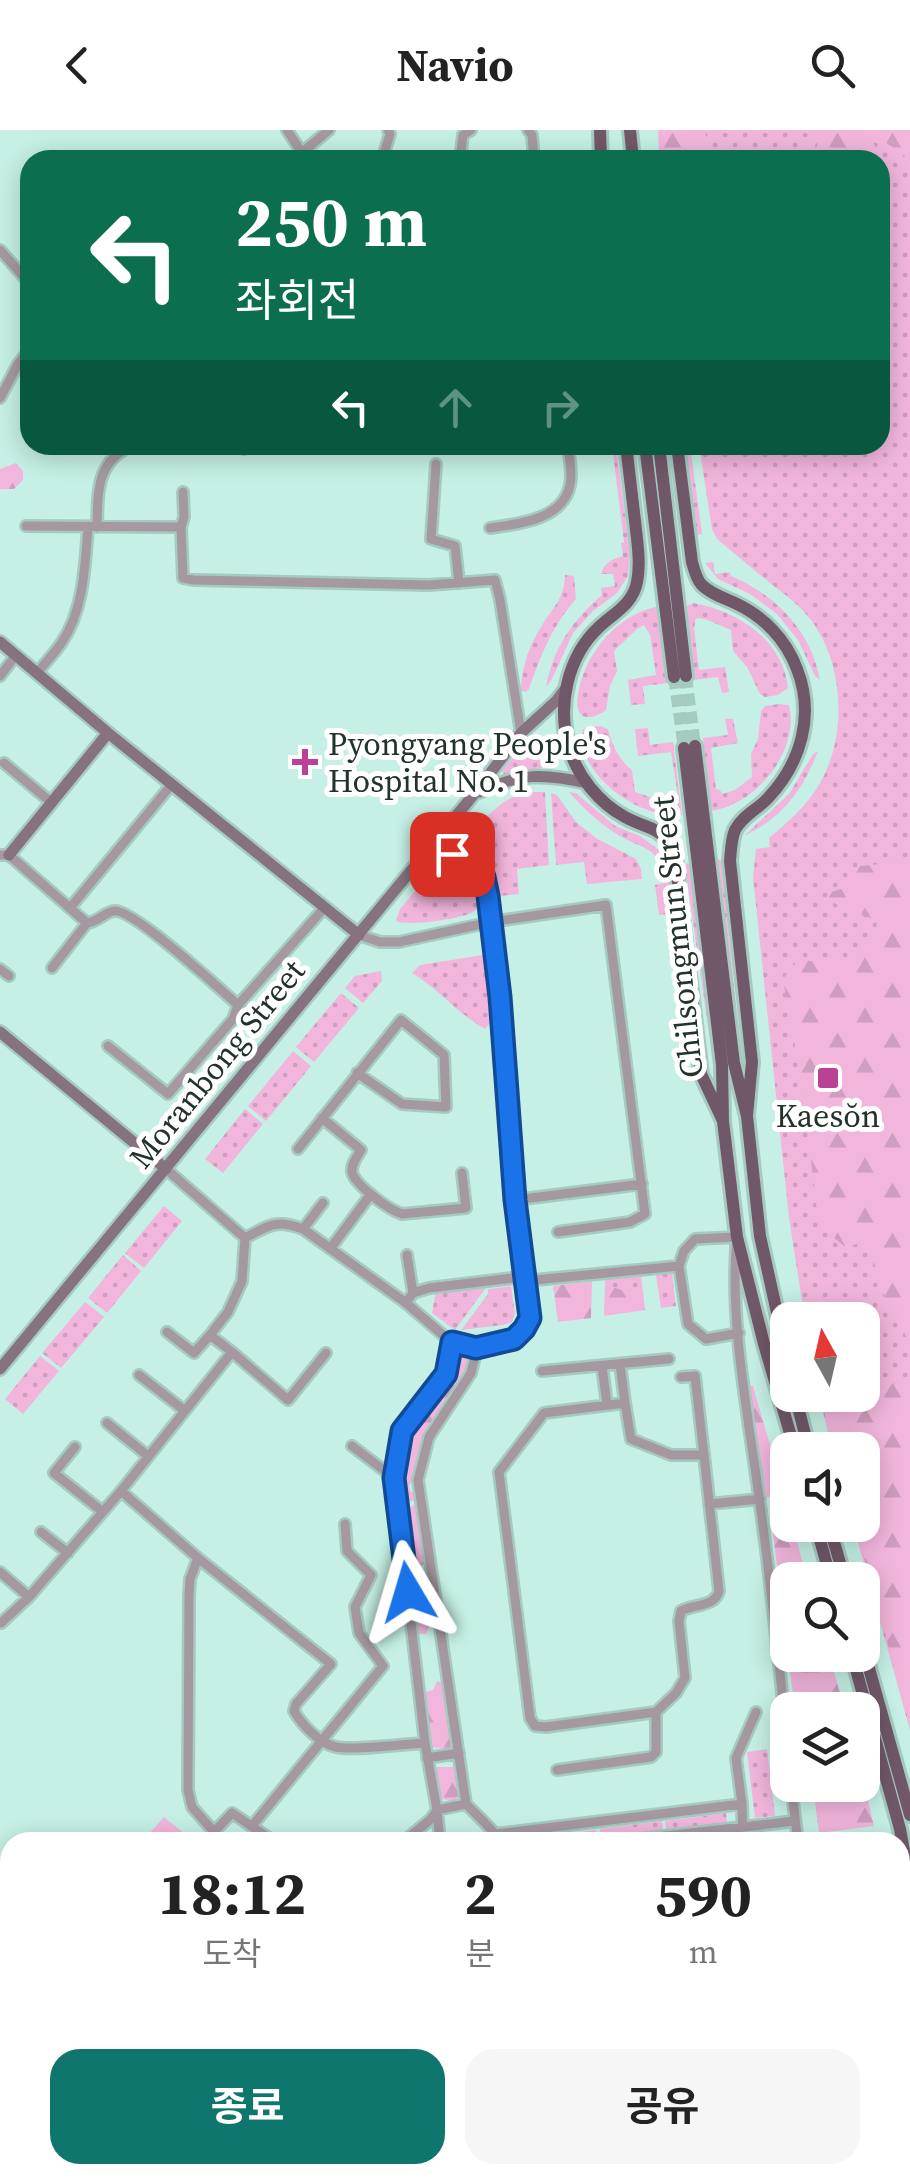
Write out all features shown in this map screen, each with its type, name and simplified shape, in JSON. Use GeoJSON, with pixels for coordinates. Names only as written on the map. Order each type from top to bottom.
{"type":"FeatureCollection","features":[{"type":"Feature","properties":{"kind":"main road","name":"Chilsongmun Street"},"geometry":{"type":"LineString","coordinates":[[627,455],[638,546],[637,584],[622,608],[596,629],[582,648],[566,688],[564,723],[569,749],[587,783],[623,816],[658,830],[675,858],[701,1074],[723,1121]]}},
{"type":"Feature","properties":{"kind":"main road"},"geometry":{"type":"LineString","coordinates":[[647,455],[680,677],[660,455]]}},
{"type":"Feature","properties":{"kind":"main road","name":"Chilsongmun Street"},"geometry":{"type":"LineString","coordinates":[[678,455],[692,562],[701,584],[745,608],[776,634],[794,661],[804,697],[802,740],[784,780],[764,803],[743,818],[733,834],[730,861],[752,1062],[747,1116]]}},
{"type":"Feature","properties":{"kind":"main road"},"geometry":{"type":"LineString","coordinates":[[0,642],[359,935]]}},
{"type":"Feature","properties":{"kind":"main road","name":"Moranbong Street"},"geometry":{"type":"LineString","coordinates":[[0,1368],[521,734],[566,688]]}},
{"type":"Feature","properties":{"kind":"main road"},"geometry":{"type":"LineString","coordinates":[[4,855],[108,733]]}},
{"type":"Feature","properties":{"kind":"main road","name":"Chilsongmun Street"},"geometry":{"type":"LineString","coordinates":[[775,1302],[760,1236],[747,1116],[734,1063],[689,747],[737,1237],[790,1432]]}},
{"type":"Feature","properties":{"kind":"main road"},"geometry":{"type":"LineString","coordinates":[[476,793],[532,775],[587,783]]}},
{"type":"Feature","properties":{"kind":"main road"},"geometry":{"type":"LineString","coordinates":[[0,1032],[166,1169]]}},
{"type":"Feature","properties":{"kind":"main road"},"geometry":{"type":"LineString","coordinates":[[723,1121],[747,1116]]}},
{"type":"Feature","properties":{"kind":"main road"},"geometry":{"type":"LineString","coordinates":[[857,1672],[901,1832]]}},
{"type":"Feature","properties":{"kind":"main road"},"geometry":{"type":"LineString","coordinates":[[870,1672],[910,1815]]}},
{"type":"Feature","properties":{"kind":"street"},"geometry":{"type":"LineString","coordinates":[[305,150],[329,130]]}},
{"type":"Feature","properties":{"kind":"street"},"geometry":{"type":"LineString","coordinates":[[450,130],[467,133]]}},
{"type":"Feature","properties":{"kind":"street"},"geometry":{"type":"LineString","coordinates":[[0,250],[20,273]]}},
{"type":"Feature","properties":{"kind":"street"},"geometry":{"type":"LineString","coordinates":[[0,398],[20,362]]}},
{"type":"Feature","properties":{"kind":"street"},"geometry":{"type":"LineString","coordinates":[[37,673],[64,641],[76,612],[102,473],[118,455]]}},
{"type":"Feature","properties":{"kind":"street"},"geometry":{"type":"LineString","coordinates":[[490,528],[524,524],[558,507],[571,482],[569,455]]}},
{"type":"Feature","properties":{"kind":"street"},"geometry":{"type":"LineString","coordinates":[[436,464],[431,540],[454,546],[460,583]]}},
{"type":"Feature","properties":{"kind":"street"},"geometry":{"type":"LineString","coordinates":[[183,492],[183,578],[410,585],[495,580],[521,734]]}},
{"type":"Feature","properties":{"kind":"street"},"geometry":{"type":"LineString","coordinates":[[26,526],[180,527]]}},
{"type":"Feature","properties":{"kind":"street"},"geometry":{"type":"LineString","coordinates":[[0,676],[16,655]]}},
{"type":"Feature","properties":{"kind":"street"},"geometry":{"type":"LineString","coordinates":[[4,763],[52,803]]}},
{"type":"Feature","properties":{"kind":"street"},"geometry":{"type":"LineString","coordinates":[[70,908],[172,784]]}},
{"type":"Feature","properties":{"kind":"street"},"geometry":{"type":"LineString","coordinates":[[245,1238],[270,1224],[284,1222],[303,1229],[406,1303],[452,1342],[476,1348],[514,1339],[530,1318],[515,1200],[500,997],[484,877],[461,856],[430,848]]}},
{"type":"Feature","properties":{"kind":"street"},"geometry":{"type":"LineString","coordinates":[[4,855],[87,923],[98,922],[118,910],[131,917],[238,1005]]}},
{"type":"Feature","properties":{"kind":"street"},"geometry":{"type":"LineString","coordinates":[[108,1046],[168,1094],[233,1020],[238,1005],[325,906]]}},
{"type":"Feature","properties":{"kind":"street"},"geometry":{"type":"LineString","coordinates":[[359,935],[380,942],[399,942],[491,922],[606,906],[645,1214],[630,1222],[558,1232]]}},
{"type":"Feature","properties":{"kind":"street"},"geometry":{"type":"LineString","coordinates":[[52,968],[87,923]]}},
{"type":"Feature","properties":{"kind":"street"},"geometry":{"type":"LineString","coordinates":[[0,968],[9,976]]}},
{"type":"Feature","properties":{"kind":"street"},"geometry":{"type":"LineString","coordinates":[[298,1148],[358,1073],[401,1020],[444,1055],[446,1107],[402,1104],[358,1073]]}},
{"type":"Feature","properties":{"kind":"street"},"geometry":{"type":"LineString","coordinates":[[322,1118],[360,1150],[352,1166],[353,1176],[394,1212],[466,1208],[462,1174]]}},
{"type":"Feature","properties":{"kind":"street"},"geometry":{"type":"LineString","coordinates":[[166,1169],[245,1238]]}},
{"type":"Feature","properties":{"kind":"street"},"geometry":{"type":"LineString","coordinates":[[515,1200],[642,1184]]}},
{"type":"Feature","properties":{"kind":"street"},"geometry":{"type":"LineString","coordinates":[[330,1249],[371,1194]]}},
{"type":"Feature","properties":{"kind":"street"},"geometry":{"type":"LineString","coordinates":[[303,1229],[323,1202]]}},
{"type":"Feature","properties":{"kind":"street"},"geometry":{"type":"LineString","coordinates":[[739,1333],[706,1339],[688,1324],[679,1266],[684,1250],[696,1239],[737,1237],[734,1274],[739,1333],[742,1376],[782,1692]]}},
{"type":"Feature","properties":{"kind":"street"},"geometry":{"type":"LineString","coordinates":[[167,1332],[194,1352],[210,1334],[228,1312],[242,1282],[245,1238]]}},
{"type":"Feature","properties":{"kind":"street"},"geometry":{"type":"LineString","coordinates":[[406,1303],[413,1292],[408,1255]]}},
{"type":"Feature","properties":{"kind":"street"},"geometry":{"type":"LineString","coordinates":[[413,1292],[513,1278],[524,1281],[679,1266]]}},
{"type":"Feature","properties":{"kind":"street"},"geometry":{"type":"LineString","coordinates":[[210,1334],[288,1400],[326,1353]]}},
{"type":"Feature","properties":{"kind":"street"},"geometry":{"type":"LineString","coordinates":[[439,1832],[394,1478],[402,1431],[446,1374],[452,1342]]}},
{"type":"Feature","properties":{"kind":"street"},"geometry":{"type":"LineString","coordinates":[[476,1348],[471,1373],[429,1438],[418,1480],[466,1804],[493,1832]]}},
{"type":"Feature","properties":{"kind":"street"},"geometry":{"type":"LineString","coordinates":[[1,1623],[29,1597],[121,1491],[232,1352]]}},
{"type":"Feature","properties":{"kind":"street"},"geometry":{"type":"LineString","coordinates":[[542,1372],[669,1359]]}},
{"type":"Feature","properties":{"kind":"street"},"geometry":{"type":"LineString","coordinates":[[620,1364],[632,1439],[671,1455],[704,1455]]}},
{"type":"Feature","properties":{"kind":"street"},"geometry":{"type":"LineString","coordinates":[[602,1366],[607,1405]]}},
{"type":"Feature","properties":{"kind":"street"},"geometry":{"type":"LineString","coordinates":[[139,1375],[185,1411]]}},
{"type":"Feature","properties":{"kind":"street"},"geometry":{"type":"LineString","coordinates":[[625,1402],[544,1413],[499,1472],[530,1718],[535,1726],[656,1712],[685,1678],[681,1612],[711,1602],[719,1590],[696,1376],[681,1377]]}},
{"type":"Feature","properties":{"kind":"street"},"geometry":{"type":"LineString","coordinates":[[107,1423],[148,1456]]}},
{"type":"Feature","properties":{"kind":"street"},"geometry":{"type":"LineString","coordinates":[[352,1446],[394,1478]]}},
{"type":"Feature","properties":{"kind":"street"},"geometry":{"type":"LineString","coordinates":[[75,1447],[54,1473],[103,1512]]}},
{"type":"Feature","properties":{"kind":"street"},"geometry":{"type":"LineString","coordinates":[[121,1491],[331,1664],[294,1711],[321,1740],[340,1748],[425,1743]]}},
{"type":"Feature","properties":{"kind":"street"},"geometry":{"type":"LineString","coordinates":[[709,1504],[760,1499]]}},
{"type":"Feature","properties":{"kind":"street"},"geometry":{"type":"LineString","coordinates":[[252,1826],[383,1666],[359,1633],[355,1607],[371,1575],[346,1550],[344,1524]]}},
{"type":"Feature","properties":{"kind":"street"},"geometry":{"type":"LineString","coordinates":[[40,1532],[68,1553]]}},
{"type":"Feature","properties":{"kind":"street"},"geometry":{"type":"LineString","coordinates":[[198,1558],[190,1579],[188,1790],[192,1807],[214,1832],[232,1812],[261,1832]]}},
{"type":"Feature","properties":{"kind":"street"},"geometry":{"type":"LineString","coordinates":[[0,1572],[29,1597]]}},
{"type":"Feature","properties":{"kind":"street"},"geometry":{"type":"LineString","coordinates":[[557,1770],[652,1757],[656,1752],[656,1712]]}},
{"type":"Feature","properties":{"kind":"street"},"geometry":{"type":"LineString","coordinates":[[742,1832],[736,1758],[756,1712]]}},
{"type":"Feature","properties":{"kind":"street"},"geometry":{"type":"LineString","coordinates":[[427,1758],[459,1753]]}},
{"type":"Feature","properties":{"kind":"street"},"geometry":{"type":"LineString","coordinates":[[793,1802],[797,1832]]}},
{"type":"Feature","properties":{"kind":"street"},"geometry":{"type":"LineString","coordinates":[[415,1832],[437,1810],[466,1804]]}},
{"type":"Feature","properties":{"kind":"street"},"geometry":{"type":"LineString","coordinates":[[542,1832],[742,1804]]}},
{"type":"Feature","properties":{"kind":"street"},"geometry":{"type":"LineString","coordinates":[[699,1832],[795,1821]]}},
{"type":"Feature","properties":{"kind":"green space"},"geometry":{"type":"Polygon","coordinates":[[[658,130],[910,130],[910,1730],[880,1622],[880,1562],[863,1562],[858,1542],[880,1542],[880,1432],[828,1432],[823,1412],[880,1412],[880,1302],[802,1302],[789,1218],[753,877],[756,849],[770,847],[769,838],[807,802],[827,769],[838,726],[836,680],[831,658],[811,620],[717,539],[701,455],[890,455],[890,150],[659,150],[658,130]]]}},
{"type":"Feature","properties":{"kind":"green space"},"geometry":{"type":"Polygon","coordinates":[[[662,130],[705,130],[708,150],[663,150],[662,130]]]}},
{"type":"Feature","properties":{"kind":"green space"},"geometry":{"type":"Polygon","coordinates":[[[823,130],[866,130],[875,146],[874,150],[823,148],[823,130]]]}},
{"type":"Feature","properties":{"kind":"green space"},"geometry":{"type":"Polygon","coordinates":[[[873,130],[910,130],[910,167],[904,155],[873,130]]]}},
{"type":"Feature","properties":{"kind":"green space"},"geometry":{"type":"Polygon","coordinates":[[[806,139],[816,143],[814,150],[795,150],[806,139]]]}},
{"type":"Feature","properties":{"kind":"green space"},"geometry":{"type":"Polygon","coordinates":[[[613,455],[617,455],[630,553],[628,576],[617,593],[573,633],[546,687],[566,636],[602,595],[601,588],[615,586],[613,574],[601,574],[606,564],[623,556],[613,455]]]}},
{"type":"Feature","properties":{"kind":"green space"},"geometry":{"type":"Polygon","coordinates":[[[685,455],[691,455],[702,534],[697,535],[685,455]]]}},
{"type":"Feature","properties":{"kind":"green space"},"geometry":{"type":"Polygon","coordinates":[[[16,463],[23,471],[23,480],[14,489],[0,489],[0,469],[16,463]]]}},
{"type":"Feature","properties":{"kind":"green space"},"geometry":{"type":"Polygon","coordinates":[[[713,562],[715,574],[730,572],[763,593],[789,617],[809,646],[820,680],[798,640],[777,614],[750,594],[718,579],[705,563],[713,562]]]}},
{"type":"Feature","properties":{"kind":"green space"},"geometry":{"type":"Polygon","coordinates":[[[565,575],[574,576],[576,599],[548,641],[529,689],[521,691],[529,650],[560,597],[565,575]]]}},
{"type":"Feature","properties":{"kind":"green space"},"geometry":{"type":"Polygon","coordinates":[[[693,603],[725,612],[755,630],[778,655],[788,688],[778,695],[760,694],[747,667],[733,651],[731,630],[696,618],[699,670],[725,667],[729,692],[722,693],[718,677],[694,680],[685,607],[693,603]]]}},
{"type":"Feature","properties":{"kind":"green space"},"geometry":{"type":"Polygon","coordinates":[[[656,607],[668,683],[643,686],[645,704],[631,705],[628,680],[656,675],[650,635],[644,625],[614,651],[617,671],[606,710],[592,717],[581,715],[579,689],[597,648],[617,626],[656,607]]]}},
{"type":"Feature","properties":{"kind":"green space"},"geometry":{"type":"Polygon","coordinates":[[[789,705],[791,723],[788,740],[771,773],[744,798],[711,811],[703,738],[728,735],[725,719],[733,719],[738,743],[711,748],[716,789],[722,794],[735,790],[752,777],[751,754],[758,739],[761,711],[765,706],[789,705]]]}},
{"type":"Feature","properties":{"kind":"green space"},"geometry":{"type":"Polygon","coordinates":[[[648,728],[650,745],[673,742],[682,815],[648,810],[614,791],[600,778],[583,746],[583,729],[608,729],[617,752],[632,770],[635,792],[668,803],[671,795],[678,796],[671,752],[638,756],[635,729],[648,728]]]}},
{"type":"Feature","properties":{"kind":"green space"},"geometry":{"type":"Polygon","coordinates":[[[533,733],[542,768],[504,775],[502,771],[533,733]]]}},
{"type":"Feature","properties":{"kind":"green space"},"geometry":{"type":"Polygon","coordinates":[[[818,751],[790,801],[770,820],[745,835],[789,794],[818,751]]]}},
{"type":"Feature","properties":{"kind":"green space"},"geometry":{"type":"Polygon","coordinates":[[[530,792],[545,792],[549,865],[517,869],[519,894],[500,896],[490,864],[467,839],[502,803],[530,792]]]}},
{"type":"Feature","properties":{"kind":"green space"},"geometry":{"type":"Polygon","coordinates":[[[569,792],[576,793],[615,826],[640,836],[659,850],[667,868],[674,923],[669,924],[668,914],[659,915],[655,885],[664,883],[655,855],[604,825],[569,792]]]}},
{"type":"Feature","properties":{"kind":"green space"},"geometry":{"type":"Polygon","coordinates":[[[551,793],[596,838],[636,859],[642,879],[587,884],[584,862],[556,865],[551,793]]]}},
{"type":"Feature","properties":{"kind":"green space"},"geometry":{"type":"Polygon","coordinates":[[[451,861],[474,877],[482,903],[473,912],[453,918],[398,922],[400,909],[435,867],[451,861]]]}},
{"type":"Feature","properties":{"kind":"green space"},"geometry":{"type":"Polygon","coordinates":[[[910,861],[910,1351],[900,1316],[886,1301],[870,1250],[859,1244],[844,1246],[823,1229],[818,1219],[802,1086],[783,979],[801,960],[852,962],[861,938],[871,940],[878,921],[829,901],[828,893],[844,888],[856,878],[855,870],[860,866],[910,861]]]}},
{"type":"Feature","properties":{"kind":"green space"},"geometry":{"type":"Polygon","coordinates":[[[717,862],[722,862],[742,1065],[717,862]]]}},
{"type":"Feature","properties":{"kind":"green space"},"geometry":{"type":"Polygon","coordinates":[[[690,865],[714,1068],[685,866],[690,865]]]}},
{"type":"Feature","properties":{"kind":"green space"},"geometry":{"type":"Polygon","coordinates":[[[483,955],[492,960],[496,996],[494,1014],[485,1029],[412,973],[420,965],[483,955]]]}},
{"type":"Feature","properties":{"kind":"green space"},"geometry":{"type":"Polygon","coordinates":[[[381,971],[382,981],[363,1003],[345,988],[355,976],[381,971]]]}},
{"type":"Feature","properties":{"kind":"green space"},"geometry":{"type":"Polygon","coordinates":[[[341,993],[359,1008],[314,1062],[296,1047],[341,993]]]}},
{"type":"Feature","properties":{"kind":"green space"},"geometry":{"type":"Polygon","coordinates":[[[293,1051],[311,1066],[266,1121],[248,1106],[293,1051]]]}},
{"type":"Feature","properties":{"kind":"green space"},"geometry":{"type":"Polygon","coordinates":[[[245,1109],[263,1124],[223,1173],[205,1159],[245,1109]]]}},
{"type":"Feature","properties":{"kind":"green space"},"geometry":{"type":"Polygon","coordinates":[[[164,1206],[182,1221],[144,1268],[125,1253],[164,1206]]]}},
{"type":"Feature","properties":{"kind":"green space"},"geometry":{"type":"Polygon","coordinates":[[[123,1255],[141,1271],[107,1313],[88,1298],[123,1255]]]}},
{"type":"Feature","properties":{"kind":"green space"},"geometry":{"type":"Polygon","coordinates":[[[672,1273],[676,1306],[661,1308],[656,1275],[672,1273]]]}},
{"type":"Feature","properties":{"kind":"green space"},"geometry":{"type":"Polygon","coordinates":[[[641,1275],[644,1302],[605,1284],[605,1279],[641,1275]]]}},
{"type":"Feature","properties":{"kind":"green space"},"geometry":{"type":"Polygon","coordinates":[[[592,1281],[591,1318],[558,1322],[553,1286],[592,1281]]]}},
{"type":"Feature","properties":{"kind":"green space"},"geometry":{"type":"Polygon","coordinates":[[[478,1284],[485,1289],[455,1330],[432,1313],[436,1290],[478,1284]]]}},
{"type":"Feature","properties":{"kind":"green space"},"geometry":{"type":"Polygon","coordinates":[[[605,1284],[644,1302],[645,1310],[604,1316],[605,1284]]]}},
{"type":"Feature","properties":{"kind":"green space"},"geometry":{"type":"Polygon","coordinates":[[[511,1286],[515,1313],[512,1322],[461,1330],[488,1289],[511,1286]]]}},
{"type":"Feature","properties":{"kind":"green space"},"geometry":{"type":"Polygon","coordinates":[[[85,1302],[104,1317],[61,1368],[42,1353],[85,1302]]]}},
{"type":"Feature","properties":{"kind":"green space"},"geometry":{"type":"Polygon","coordinates":[[[463,1352],[469,1355],[468,1370],[422,1439],[416,1476],[409,1486],[411,1492],[417,1490],[428,1564],[408,1567],[401,1517],[415,1503],[405,1502],[398,1485],[406,1453],[405,1435],[463,1352]]]}},
{"type":"Feature","properties":{"kind":"green space"},"geometry":{"type":"Polygon","coordinates":[[[40,1356],[59,1371],[23,1414],[5,1399],[40,1356]]]}},
{"type":"Feature","properties":{"kind":"green space"},"geometry":{"type":"Polygon","coordinates":[[[910,1377],[910,1725],[880,1616],[880,1562],[865,1562],[860,1542],[880,1542],[880,1432],[829,1432],[824,1412],[880,1412],[880,1389],[910,1377]]]}},
{"type":"Feature","properties":{"kind":"green space"},"geometry":{"type":"Polygon","coordinates":[[[753,1385],[770,1444],[770,1497],[766,1497],[750,1386],[753,1385]]]}},
{"type":"Feature","properties":{"kind":"green space"},"geometry":{"type":"Polygon","coordinates":[[[774,1542],[797,1542],[802,1562],[777,1562],[774,1542]]]}},
{"type":"Feature","properties":{"kind":"green space"},"geometry":{"type":"Polygon","coordinates":[[[429,1576],[429,1627],[426,1634],[416,1634],[409,1579],[429,1576]]]}},
{"type":"Feature","properties":{"kind":"green space"},"geometry":{"type":"Polygon","coordinates":[[[790,1672],[834,1672],[840,1692],[793,1692],[790,1672]]]}},
{"type":"Feature","properties":{"kind":"green space"},"geometry":{"type":"Polygon","coordinates":[[[437,1681],[443,1683],[451,1749],[430,1747],[422,1693],[433,1690],[437,1681]]]}},
{"type":"Feature","properties":{"kind":"green space"},"geometry":{"type":"Polygon","coordinates":[[[767,1749],[770,1802],[773,1802],[775,1816],[755,1818],[747,1752],[767,1749]]]}},
{"type":"Feature","properties":{"kind":"green space"},"geometry":{"type":"Polygon","coordinates":[[[433,1767],[456,1767],[460,1788],[456,1802],[438,1798],[433,1767]]]}},
{"type":"Feature","properties":{"kind":"green space"},"geometry":{"type":"Polygon","coordinates":[[[815,1802],[868,1802],[874,1826],[819,1832],[815,1802]]]}},
{"type":"Feature","properties":{"kind":"green space"},"geometry":{"type":"Polygon","coordinates":[[[726,1813],[727,1823],[666,1830],[665,1821],[726,1813]]]}},
{"type":"Feature","properties":{"kind":"green space"},"geometry":{"type":"Polygon","coordinates":[[[164,1817],[183,1832],[151,1832],[164,1817]]]}},
{"type":"Feature","properties":{"kind":"green space"},"geometry":{"type":"Polygon","coordinates":[[[662,1821],[663,1831],[600,1832],[600,1829],[662,1821]]]}},
{"type":"Feature","properties":{"kind":"tunnel"},"geometry":{"type":"LineString","coordinates":[[686,676],[695,746]]}},
{"type":"Feature","properties":{"kind":"tunnel"},"geometry":{"type":"LineString","coordinates":[[674,677],[684,748]]}},
{"type":"Feature","properties":{"kind":"place","name":"Pyongyang People's Hospital No. 1"},"geometry":{"type":"Point","coordinates":[305,762]}},
{"type":"Feature","properties":{"kind":"place","name":"Kaesŏn"},"geometry":{"type":"Point","coordinates":[828,1078]}},
{"type":"Feature","properties":{"kind":"route"},"geometry":{"type":"LineString","coordinates":[[408,1592],[394,1478],[402,1431],[446,1374],[452,1342],[476,1348],[514,1339],[530,1318],[515,1200],[500,997],[488,896],[484,877],[461,856],[452,854]]}}]}
